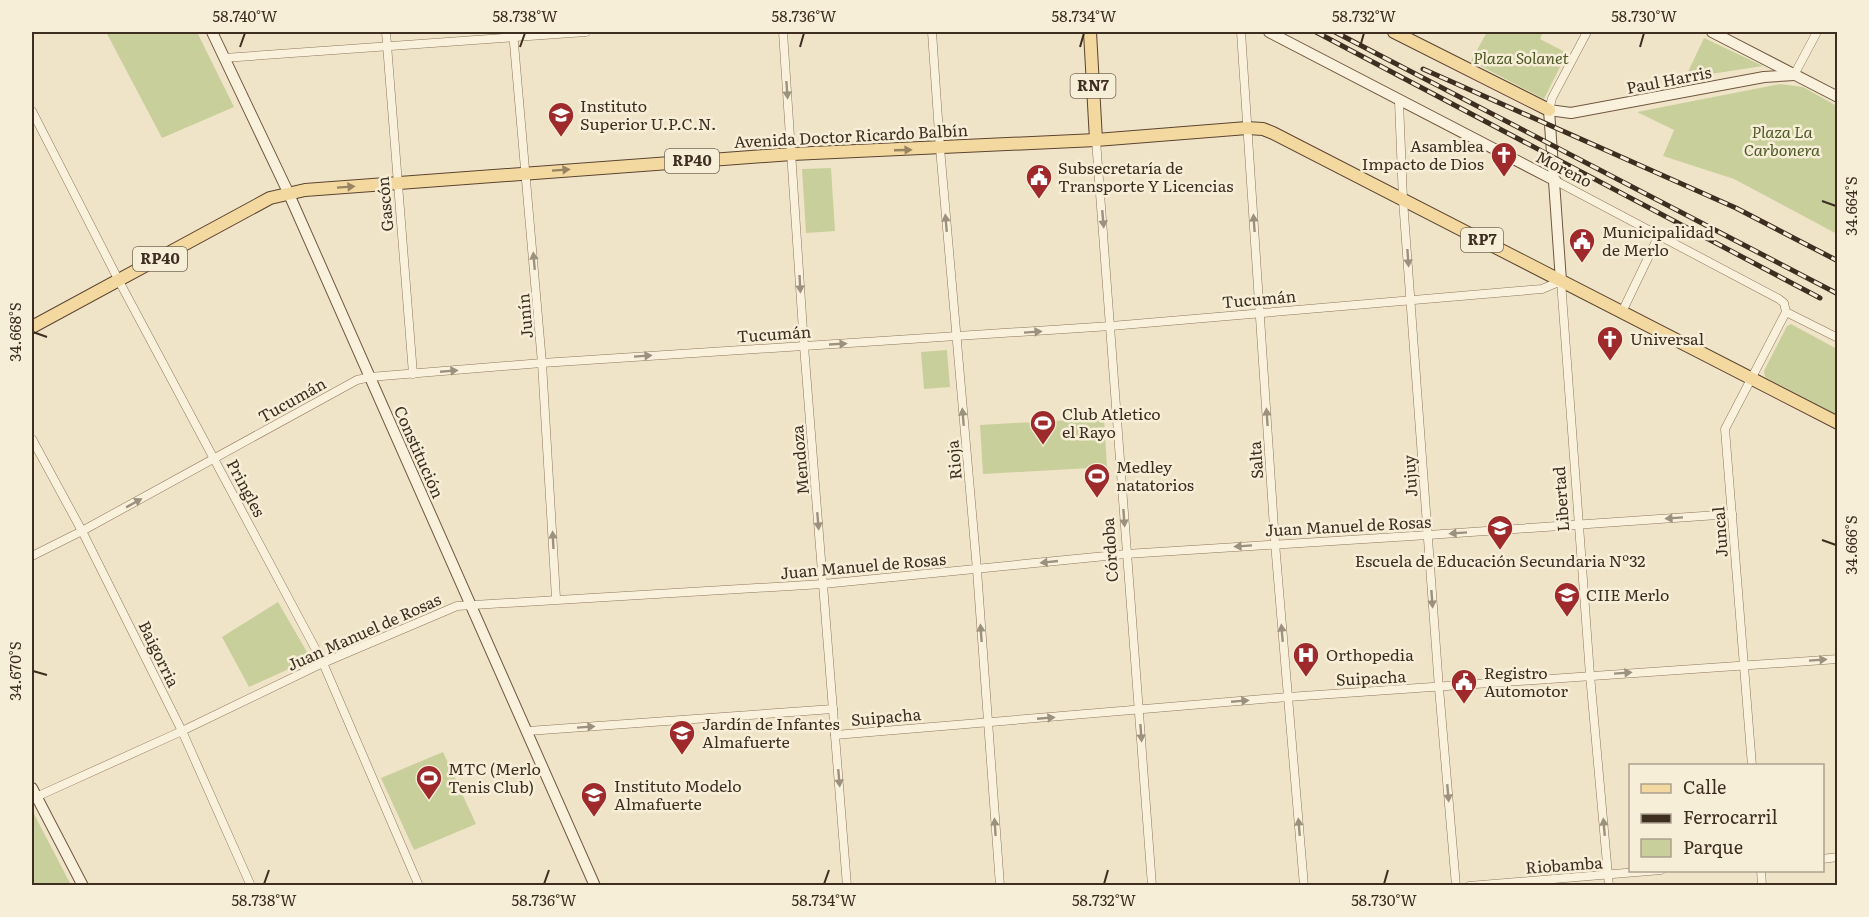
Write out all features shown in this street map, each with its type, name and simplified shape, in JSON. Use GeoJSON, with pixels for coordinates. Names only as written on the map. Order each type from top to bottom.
{"type":"FeatureCollection","features":[{"type":"Feature","properties":{"kind":"main road","name":"Córdoba"},"geometry":{"type":"LineString","coordinates":[[1090,32],[1096,140]]}},
{"type":"Feature","properties":{"kind":"main road"},"geometry":{"type":"LineString","coordinates":[[1394,32],[1549,110]]}},
{"type":"Feature","properties":{"kind":"main road","name":"Avenida Doctor Ricardo Balbín"},"geometry":{"type":"LineString","coordinates":[[32,327],[270,198],[288,192],[792,154],[1096,140],[1247,128],[1263,129],[1273,133],[1562,281]]}},
{"type":"Feature","properties":{"kind":"main road","name":"RP7"},"geometry":{"type":"LineString","coordinates":[[1562,281],[1838,423]]}},
{"type":"Feature","properties":{"kind":"street","name":"Constitución"},"geometry":{"type":"LineString","coordinates":[[212,32],[288,192],[596,885]]}},
{"type":"Feature","properties":{"kind":"street","name":"Gascón"},"geometry":{"type":"LineString","coordinates":[[386,32],[413,374]]}},
{"type":"Feature","properties":{"kind":"street"},"geometry":{"type":"LineString","coordinates":[[224,58],[513,34],[586,32]]}},
{"type":"Feature","properties":{"kind":"street","name":"Mendoza"},"geometry":{"type":"LineString","coordinates":[[783,32],[804,346],[847,885]]}},
{"type":"Feature","properties":{"kind":"street","name":"Rioja"},"geometry":{"type":"LineString","coordinates":[[932,32],[977,570],[1000,885]]}},
{"type":"Feature","properties":{"kind":"street","name":"Salta"},"geometry":{"type":"LineString","coordinates":[[1241,32],[1275,543],[1304,885]]}},
{"type":"Feature","properties":{"kind":"street","name":"Moreno"},"geometry":{"type":"LineString","coordinates":[[1269,32],[1779,299],[1784,303],[1786,312],[1838,338]]}},
{"type":"Feature","properties":{"kind":"street"},"geometry":{"type":"LineString","coordinates":[[1549,110],[1552,98],[1587,32]]}},
{"type":"Feature","properties":{"kind":"street"},"geometry":{"type":"LineString","coordinates":[[1712,32],[1838,97]]}},
{"type":"Feature","properties":{"kind":"street"},"geometry":{"type":"LineString","coordinates":[[1794,75],[1817,32]]}},
{"type":"Feature","properties":{"kind":"street","name":"Junín"},"geometry":{"type":"LineString","coordinates":[[513,34],[542,363],[556,598]]}},
{"type":"Feature","properties":{"kind":"street","name":"Paul Harris"},"geometry":{"type":"LineString","coordinates":[[1549,110],[1571,113],[1764,77],[1794,75]]}},
{"type":"Feature","properties":{"kind":"street","name":"Jujuy"},"geometry":{"type":"LineString","coordinates":[[1399,101],[1403,200],[1456,885]]}},
{"type":"Feature","properties":{"kind":"street","name":"Libertad"},"geometry":{"type":"LineString","coordinates":[[1549,110],[1556,181],[1578,524],[1609,885]]}},
{"type":"Feature","properties":{"kind":"street","name":"Pringles"},"geometry":{"type":"LineString","coordinates":[[32,111],[119,281],[323,663],[419,885]]}},
{"type":"Feature","properties":{"kind":"street","name":"Córdoba"},"geometry":{"type":"LineString","coordinates":[[1096,140],[1152,885]]}},
{"type":"Feature","properties":{"kind":"street"},"geometry":{"type":"LineString","coordinates":[[1622,312],[1659,235]]}},
{"type":"Feature","properties":{"kind":"street","name":"Tucumán"},"geometry":{"type":"LineString","coordinates":[[32,556],[215,459],[357,380],[370,377],[542,363],[1111,326],[1542,289],[1562,281]]}},
{"type":"Feature","properties":{"kind":"street","name":"Juncal"},"geometry":{"type":"LineString","coordinates":[[1752,764],[1725,429],[1786,312]]}},
{"type":"Feature","properties":{"kind":"street","name":"Baigorria"},"geometry":{"type":"LineString","coordinates":[[32,439],[82,531],[182,731],[251,885]]}},
{"type":"Feature","properties":{"kind":"street","name":"Juan Manuel de Rosas"},"geometry":{"type":"LineString","coordinates":[[34,792],[182,731],[323,663],[453,607],[556,598],[823,584],[1126,554],[1275,543],[1732,514]]}},
{"type":"Feature","properties":{"kind":"street","name":"Suipacha"},"geometry":{"type":"LineString","coordinates":[[835,735],[1288,697],[1838,659]]}},
{"type":"Feature","properties":{"kind":"street","name":"Suipacha"},"geometry":{"type":"LineString","coordinates":[[528,731],[833,709]]}},
{"type":"Feature","properties":{"kind":"street"},"geometry":{"type":"LineString","coordinates":[[34,792],[83,885]]}},
{"type":"Feature","properties":{"kind":"street","name":"Riobamba"},"geometry":{"type":"LineString","coordinates":[[1469,885],[1640,872]]}},
{"type":"Feature","properties":{"kind":"green space"},"geometry":{"type":"Polygon","coordinates":[[[106,32],[197,32],[234,107],[162,138],[106,32]]]}},
{"type":"Feature","properties":{"kind":"green space","name":"Plaza Solanet"},"geometry":{"type":"Polygon","coordinates":[[[1487,32],[1543,32],[1540,39],[1567,53],[1544,99],[1471,61],[1487,32]]]}},
{"type":"Feature","properties":{"kind":"green space"},"geometry":{"type":"Polygon","coordinates":[[[1704,38],[1763,66],[1685,78],[1704,38]]]}},
{"type":"Feature","properties":{"kind":"green space","name":"Plaza La Carbonera"},"geometry":{"type":"Polygon","coordinates":[[[1780,84],[1803,87],[1837,106],[1837,234],[1734,179],[1663,156],[1674,130],[1637,112],[1780,84]]]}},
{"type":"Feature","properties":{"kind":"green space"},"geometry":{"type":"Polygon","coordinates":[[[831,168],[835,231],[806,233],[802,169],[831,168]]]}},
{"type":"Feature","properties":{"kind":"green space"},"geometry":{"type":"Polygon","coordinates":[[[1791,324],[1837,349],[1837,415],[1765,377],[1764,371],[1787,326],[1791,324]]]}},
{"type":"Feature","properties":{"kind":"green space"},"geometry":{"type":"Polygon","coordinates":[[[947,350],[950,387],[924,389],[921,352],[947,350]]]}},
{"type":"Feature","properties":{"kind":"green space","name":"Club Atletico el Rayo"},"geometry":{"type":"Polygon","coordinates":[[[1104,418],[1107,467],[983,474],[980,425],[1104,418]]]}},
{"type":"Feature","properties":{"kind":"green space"},"geometry":{"type":"Polygon","coordinates":[[[278,602],[311,659],[249,687],[222,637],[278,602]]]}},
{"type":"Feature","properties":{"kind":"green space","name":"MTC (Merlo Tenis Club)"},"geometry":{"type":"Polygon","coordinates":[[[443,752],[476,824],[414,850],[381,778],[443,752]]]}},
{"type":"Feature","properties":{"kind":"green space"},"geometry":{"type":"Polygon","coordinates":[[[32,810],[71,885],[32,885],[32,810]]]}},
{"type":"Feature","properties":{"kind":"railway"},"geometry":{"type":"LineString","coordinates":[[1316,32],[1820,298]]}},
{"type":"Feature","properties":{"kind":"railway"},"geometry":{"type":"LineString","coordinates":[[1335,32],[1838,294]]}},
{"type":"Feature","properties":{"kind":"railway"},"geometry":{"type":"LineString","coordinates":[[1423,69],[1736,208],[1838,261]]}},
{"type":"Feature","properties":{"kind":"place","name":"Instituto Superior U.P.C.N."},"geometry":{"type":"Point","coordinates":[561,138]}},
{"type":"Feature","properties":{"kind":"place","name":"Asamblea Impacto de Dios"},"geometry":{"type":"Point","coordinates":[1504,178]}},
{"type":"Feature","properties":{"kind":"place","name":"Subsecretaría de Transporte Y Licencias"},"geometry":{"type":"Point","coordinates":[1039,200]}},
{"type":"Feature","properties":{"kind":"place","name":"Municipalidad de Merlo"},"geometry":{"type":"Point","coordinates":[1582,264]}},
{"type":"Feature","properties":{"kind":"place","name":"Universal"},"geometry":{"type":"Point","coordinates":[1610,362]}},
{"type":"Feature","properties":{"kind":"place","name":"Club Atletico el Rayo"},"geometry":{"type":"Point","coordinates":[1043,446]}},
{"type":"Feature","properties":{"kind":"place","name":"Medley natatorios"},"geometry":{"type":"Point","coordinates":[1097,499]}},
{"type":"Feature","properties":{"kind":"place","name":"Escuela de Educación Secundaria Nº32"},"geometry":{"type":"Point","coordinates":[1500,551]}},
{"type":"Feature","properties":{"kind":"place","name":"CIIE Merlo"},"geometry":{"type":"Point","coordinates":[1567,618]}},
{"type":"Feature","properties":{"kind":"place","name":"Orthopedia"},"geometry":{"type":"Point","coordinates":[1306,678]}},
{"type":"Feature","properties":{"kind":"place","name":"Registro Automotor"},"geometry":{"type":"Point","coordinates":[1464,705]}},
{"type":"Feature","properties":{"kind":"place","name":"Jardín de Infantes Almafuerte"},"geometry":{"type":"Point","coordinates":[682,756]}},
{"type":"Feature","properties":{"kind":"place","name":"MTC (Merlo Tenis Club)"},"geometry":{"type":"Point","coordinates":[429,801]}},
{"type":"Feature","properties":{"kind":"place","name":"Instituto Modelo Almafuerte"},"geometry":{"type":"Point","coordinates":[594,818]}}]}
